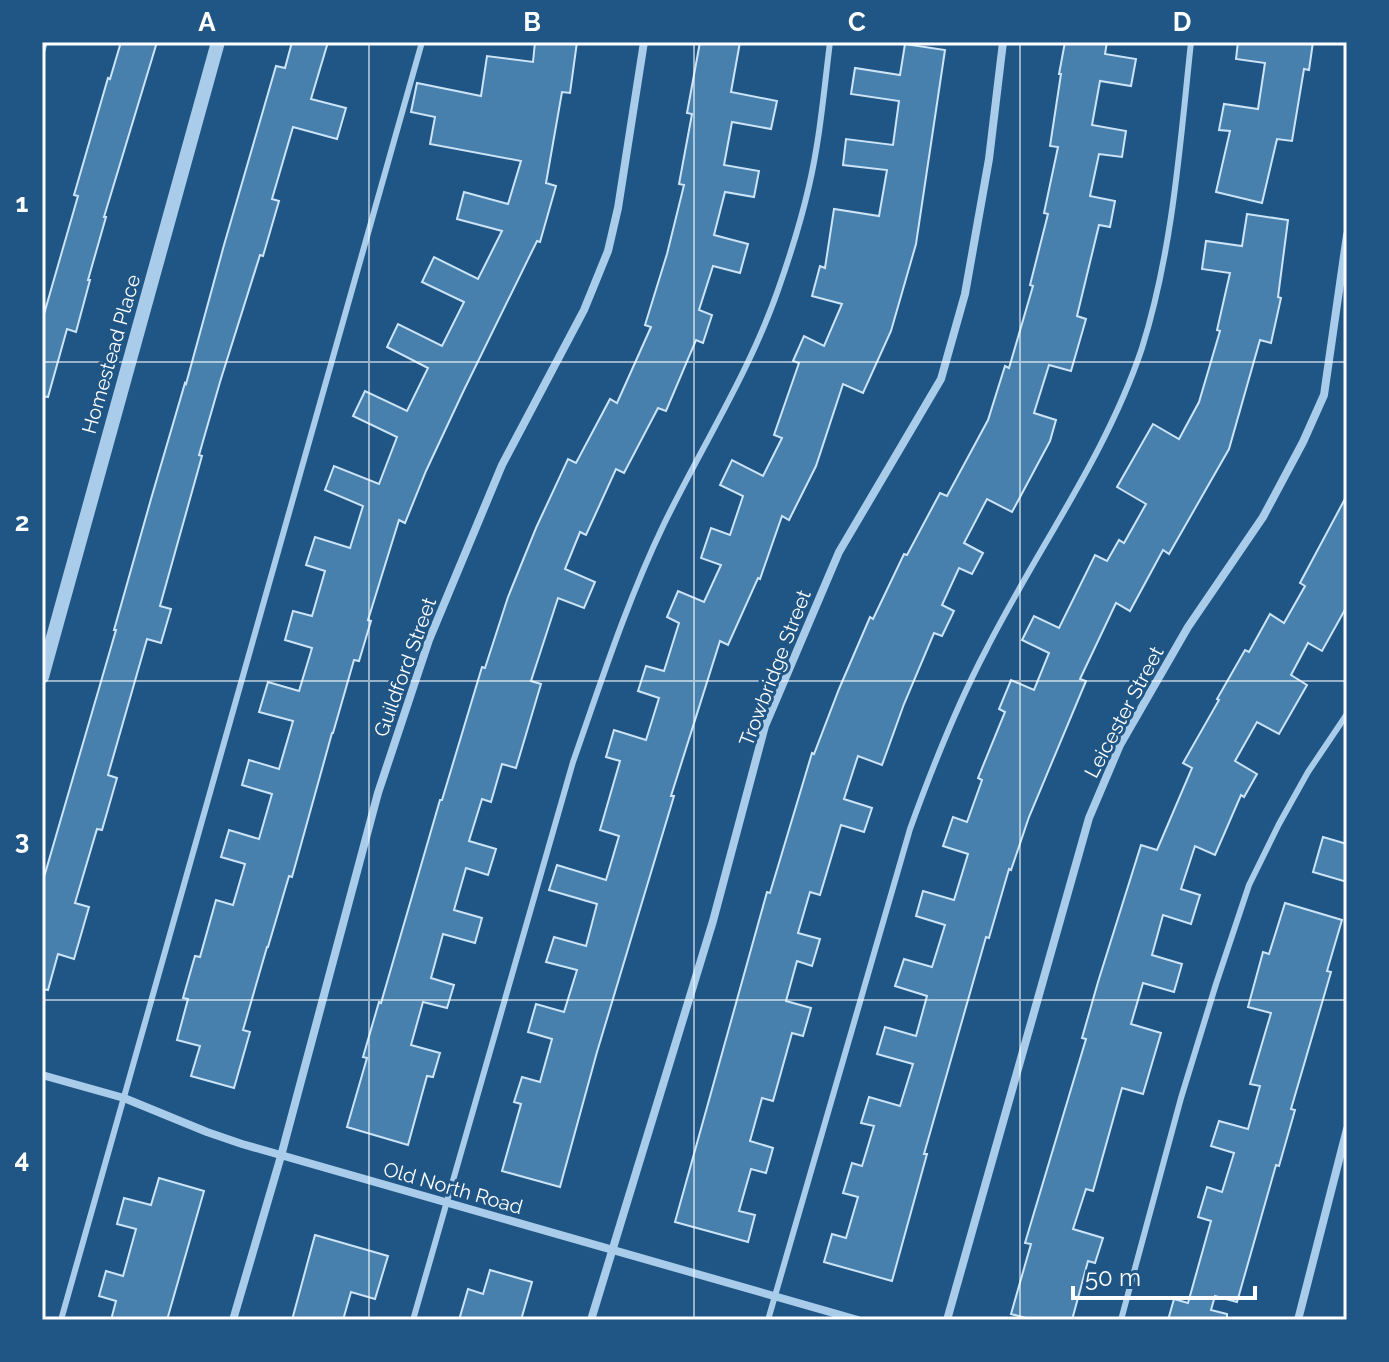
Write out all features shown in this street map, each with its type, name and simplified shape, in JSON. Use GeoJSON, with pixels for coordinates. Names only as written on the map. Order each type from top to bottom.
{"type":"FeatureCollection","features":[{"type":"Feature","properties":{"kind":"street","name":"Homestead Place"},"geometry":{"type":"LineString","coordinates":[[42,677],[218,42]]}},
{"type":"Feature","properties":{"kind":"street","name":"Guildford Street"},"geometry":{"type":"LineString","coordinates":[[233,1320],[281,1156],[378,793],[429,640],[502,465],[584,310],[608,251],[618,208],[644,42]]}},
{"type":"Feature","properties":{"kind":"street","name":"Trowbridge Street"},"geometry":{"type":"LineString","coordinates":[[591,1320],[713,921],[765,726],[839,552],[941,379],[965,294],[989,159],[1003,42]]}},
{"type":"Feature","properties":{"kind":"street","name":"Leicester Street"},"geometry":{"type":"LineString","coordinates":[[947,1320],[1089,818],[1120,745],[1188,627],[1263,517],[1324,395],[1347,235]]}},
{"type":"Feature","properties":{"kind":"street","name":"Old North Road"},"geometry":{"type":"LineString","coordinates":[[42,1075],[124,1098],[207,1132],[281,1156],[858,1320]]}},
{"type":"Feature","properties":{"kind":"street"},"geometry":{"type":"LineString","coordinates":[[1298,1320],[1347,1129]]}},
{"type":"Feature","properties":{"kind":"lane"},"geometry":{"type":"LineString","coordinates":[[42,52],[45,42]]}},
{"type":"Feature","properties":{"kind":"lane"},"geometry":{"type":"LineString","coordinates":[[61,1320],[422,42]]}},
{"type":"Feature","properties":{"kind":"lane"},"geometry":{"type":"LineString","coordinates":[[413,1320],[573,762],[596,696],[627,611],[664,524],[756,347],[778,292],[810,184],[830,42]]}},
{"type":"Feature","properties":{"kind":"lane"},"geometry":{"type":"LineString","coordinates":[[768,1320],[910,829],[928,778],[986,650],[1086,474],[1118,408],[1141,349],[1160,282],[1176,177],[1191,42]]}},
{"type":"Feature","properties":{"kind":"lane"},"geometry":{"type":"LineString","coordinates":[[1121,1320],[1181,1098],[1249,885],[1308,772],[1347,714]]}},
{"type":"Feature","properties":{"kind":"building"},"geometry":{"type":"Polygon","coordinates":[[[121,42],[157,42],[104,217],[76,332],[67,329],[48,397],[42,396],[42,321],[78,196],[74,195],[121,42]]]}},
{"type":"Feature","properties":{"kind":"building"},"geometry":{"type":"Polygon","coordinates":[[[292,42],[328,42],[311,99],[346,108],[337,139],[293,127],[272,199],[279,201],[220,382],[160,606],[171,609],[161,643],[147,639],[108,775],[117,778],[102,830],[97,829],[75,903],[89,907],[74,959],[58,954],[48,990],[42,989],[42,884],[276,66],[285,68],[292,42]]]}},
{"type":"Feature","properties":{"kind":"building"},"geometry":{"type":"Polygon","coordinates":[[[535,42],[577,42],[570,93],[562,92],[546,183],[556,186],[540,242],[537,241],[463,392],[405,523],[399,520],[368,620],[371,621],[359,661],[354,660],[292,877],[289,876],[267,947],[243,1030],[250,1032],[234,1088],[191,1076],[200,1046],[177,1040],[188,999],[183,998],[195,956],[200,957],[216,900],[233,905],[245,864],[221,857],[229,830],[259,839],[272,794],[242,785],[249,760],[279,769],[293,721],[259,712],[268,682],[299,691],[312,648],[285,640],[293,611],[312,616],[325,571],[306,565],[315,537],[350,548],[363,506],[325,490],[334,466],[379,484],[397,437],[353,416],[365,391],[407,411],[428,368],[387,347],[398,324],[442,346],[464,302],[422,282],[434,257],[478,279],[502,231],[457,219],[464,192],[508,204],[521,161],[430,144],[435,117],[411,112],[417,83],[481,96],[487,56],[533,62],[535,42]]]}},
{"type":"Feature","properties":{"kind":"building"},"geometry":{"type":"Polygon","coordinates":[[[700,42],[740,42],[731,92],[777,101],[771,129],[732,122],[724,165],[759,171],[754,197],[725,192],[714,235],[748,244],[740,273],[713,266],[699,310],[712,315],[703,343],[696,340],[666,411],[658,408],[624,473],[616,469],[586,535],[580,532],[565,569],[595,582],[584,608],[558,598],[531,681],[541,684],[516,768],[502,764],[491,802],[482,799],[469,841],[496,849],[488,875],[466,868],[454,910],[482,918],[475,943],[443,934],[431,978],[454,985],[447,1008],[423,1002],[411,1045],[440,1053],[433,1077],[427,1076],[408,1145],[347,1127],[367,1058],[363,1057],[440,800],[482,667],[485,668],[508,597],[568,459],[576,463],[610,399],[617,403],[651,327],[645,325],[684,185],[679,184],[692,114],[687,113],[700,42]]]}},
{"type":"Feature","properties":{"kind":"building"},"geometry":{"type":"Polygon","coordinates":[[[1065,42],[1107,42],[1105,54],[1136,59],[1131,86],[1100,81],[1092,125],[1126,131],[1122,157],[1099,154],[1090,196],[1115,201],[1110,227],[1099,225],[1077,316],[1086,319],[1071,371],[1049,365],[1034,413],[1056,420],[1050,441],[1012,512],[987,499],[964,543],[983,553],[972,574],[959,568],[942,605],[954,611],[942,636],[934,633],[882,765],[858,756],[844,799],[872,808],[864,832],[841,825],[820,895],[810,892],[798,933],[820,939],[812,966],[797,961],[786,1001],[811,1008],[803,1036],[792,1033],[773,1101],[762,1098],[750,1141],[773,1148],[766,1173],[751,1169],[739,1211],[755,1215],[748,1242],[675,1222],[767,892],[770,893],[812,753],[870,617],[873,619],[904,554],[907,555],[940,493],[947,496],[988,420],[1005,366],[1009,368],[1033,286],[1030,285],[1048,214],[1044,213],[1058,147],[1050,146],[1065,42]]]}},
{"type":"Feature","properties":{"kind":"building"},"geometry":{"type":"Polygon","coordinates":[[[1238,42],[1313,42],[1309,70],[1304,69],[1292,141],[1277,139],[1262,203],[1216,192],[1230,131],[1219,130],[1224,104],[1258,109],[1265,63],[1236,59],[1238,42]]]}},
{"type":"Feature","properties":{"kind":"building"},"geometry":{"type":"Polygon","coordinates":[[[905,44],[945,50],[916,244],[891,331],[863,393],[843,384],[816,466],[789,520],[782,516],[760,579],[728,645],[720,641],[671,796],[674,796],[560,1187],[502,1171],[521,1104],[514,1102],[522,1077],[540,1082],[552,1039],[528,1032],[536,1004],[564,1012],[577,970],[546,962],[554,937],[586,946],[597,904],[549,890],[557,865],[606,880],[619,836],[600,830],[620,761],[606,757],[614,730],[646,740],[659,698],[638,691],[646,666],[664,671],[679,623],[667,617],[678,591],[704,602],[721,565],[701,558],[711,528],[730,535],[743,496],[720,485],[732,460],[763,476],[782,438],[774,435],[799,363],[793,361],[804,336],[824,346],[842,304],[812,296],[820,266],[825,268],[834,209],[879,216],[887,170],[843,165],[846,139],[893,145],[899,101],[851,94],[855,68],[900,75],[905,44]]]}},
{"type":"Feature","properties":{"kind":"building"},"geometry":{"type":"Polygon","coordinates":[[[1247,214],[1288,220],[1278,297],[1281,298],[1271,343],[1260,340],[1229,449],[1169,554],[1163,550],[1130,611],[1116,603],[1080,679],[1086,681],[1029,817],[1009,869],[989,938],[986,937],[924,1154],[927,1154],[892,1281],[824,1262],[832,1234],[846,1238],[858,1197],[843,1193],[852,1163],[862,1166],[874,1126],[861,1123],[869,1097],[900,1106],[913,1064],[877,1054],[885,1027],[916,1036],[927,996],[895,986],[904,959],[932,967],[945,925],[916,916],[923,891],[954,900],[968,854],[943,846],[953,817],[967,822],[982,780],[978,778],[1005,712],[999,709],[1011,680],[1034,690],[1049,653],[1022,640],[1034,616],[1059,628],[1095,555],[1107,561],[1119,540],[1124,543],[1146,504],[1117,487],[1153,424],[1179,439],[1199,402],[1220,331],[1217,330],[1230,273],[1202,269],[1206,241],[1242,246],[1247,214]]]}},
{"type":"Feature","properties":{"kind":"building"},"geometry":{"type":"Polygon","coordinates":[[[1347,495],[1347,606],[1322,651],[1308,643],[1291,675],[1307,685],[1279,734],[1257,722],[1235,761],[1257,774],[1244,797],[1241,795],[1215,855],[1195,846],[1181,889],[1200,895],[1191,924],[1163,915],[1152,955],[1182,964],[1174,992],[1143,983],[1131,1024],[1161,1033],[1143,1094],[1122,1088],[1093,1191],[1086,1189],[1073,1229],[1103,1238],[1095,1263],[1088,1261],[1072,1320],[1033,1320],[1011,1314],[1031,1244],[1025,1243],[1086,1039],[1082,1038],[1098,982],[1141,845],[1157,850],[1192,768],[1183,763],[1217,699],[1270,614],[1284,623],[1305,586],[1300,583],[1347,495]]]}},
{"type":"Feature","properties":{"kind":"building"},"geometry":{"type":"Polygon","coordinates":[[[1323,837],[1347,844],[1347,882],[1313,872],[1323,837]]]}},
{"type":"Feature","properties":{"kind":"building"},"geometry":{"type":"Polygon","coordinates":[[[1285,903],[1342,920],[1327,971],[1331,972],[1291,1109],[1295,1110],[1237,1302],[1215,1296],[1211,1310],[1227,1314],[1227,1320],[1168,1320],[1174,1299],[1188,1303],[1211,1221],[1198,1217],[1207,1187],[1222,1192],[1234,1153],[1211,1146],[1219,1121],[1248,1129],[1260,1086],[1250,1084],[1271,1013],[1248,1007],[1263,952],[1269,954],[1285,903]]]}},
{"type":"Feature","properties":{"kind":"building"},"geometry":{"type":"Polygon","coordinates":[[[159,1178],[204,1191],[167,1320],[111,1320],[116,1301],[99,1296],[106,1271],[123,1276],[136,1229],[117,1224],[124,1198],[151,1205],[159,1178]]]}},
{"type":"Feature","properties":{"kind":"building"},"geometry":{"type":"Polygon","coordinates":[[[315,1235],[388,1256],[375,1299],[351,1292],[343,1320],[292,1320],[315,1235]]]}},
{"type":"Feature","properties":{"kind":"building"},"geometry":{"type":"Polygon","coordinates":[[[490,1270],[532,1282],[521,1320],[459,1320],[468,1289],[483,1294],[490,1270]]]}}]}
